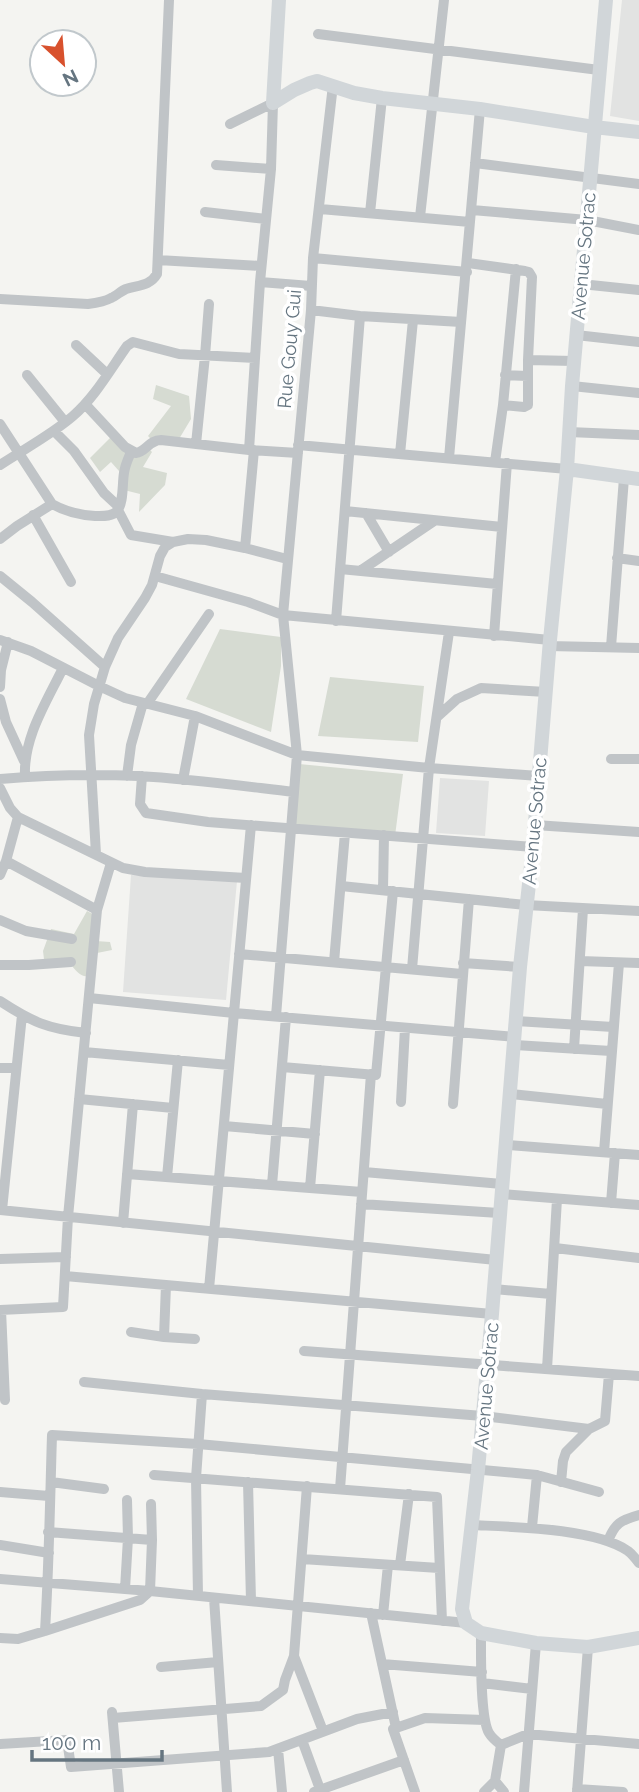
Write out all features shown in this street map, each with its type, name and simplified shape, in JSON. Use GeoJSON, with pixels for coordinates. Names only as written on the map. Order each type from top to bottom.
{"type":"FeatureCollection","features":[{"type":"Feature","properties":{"kind":"street"},"geometry":{"type":"LineString","coordinates":[[0,299],[88,304],[111,298],[124,290],[153,280],[158,260],[169,0]]}},
{"type":"Feature","properties":{"kind":"street"},"geometry":{"type":"LineString","coordinates":[[245,548],[261,266],[271,169],[279,0]]}},
{"type":"Feature","properties":{"kind":"street"},"geometry":{"type":"LineString","coordinates":[[420,217],[444,0]]}},
{"type":"Feature","properties":{"kind":"street","name":"Avenue Sotrac"},"geometry":{"type":"LineString","coordinates":[[466,1623],[463,1609],[488,1364],[520,967],[535,825],[606,0]]}},
{"type":"Feature","properties":{"kind":"street"},"geometry":{"type":"LineString","coordinates":[[317,34],[599,70]]}},
{"type":"Feature","properties":{"kind":"street"},"geometry":{"type":"LineString","coordinates":[[230,124],[310,83],[322,82],[354,93],[382,98],[639,132]]}},
{"type":"Feature","properties":{"kind":"street","name":"Rue Gouy Gui"},"geometry":{"type":"LineString","coordinates":[[272,1185],[282,1067],[281,958],[297,755],[283,615],[311,310],[313,258],[333,85]]}},
{"type":"Feature","properties":{"kind":"street"},"geometry":{"type":"LineString","coordinates":[[370,213],[382,98]]}},
{"type":"Feature","properties":{"kind":"street"},"geometry":{"type":"LineString","coordinates":[[449,458],[480,110]]}},
{"type":"Feature","properties":{"kind":"street"},"geometry":{"type":"LineString","coordinates":[[475,163],[639,184]]}},
{"type":"Feature","properties":{"kind":"street"},"geometry":{"type":"LineString","coordinates":[[216,165],[271,169]]}},
{"type":"Feature","properties":{"kind":"street"},"geometry":{"type":"LineString","coordinates":[[320,209],[470,222]]}},
{"type":"Feature","properties":{"kind":"street"},"geometry":{"type":"LineString","coordinates":[[472,210],[587,220],[639,230]]}},
{"type":"Feature","properties":{"kind":"street"},"geometry":{"type":"LineString","coordinates":[[205,212],[266,219]]}},
{"type":"Feature","properties":{"kind":"street"},"geometry":{"type":"LineString","coordinates":[[313,258],[516,269],[529,272],[533,279],[528,402],[527,407],[503,405]]}},
{"type":"Feature","properties":{"kind":"street"},"geometry":{"type":"LineString","coordinates":[[158,260],[261,266]]}},
{"type":"Feature","properties":{"kind":"street"},"geometry":{"type":"LineString","coordinates":[[495,462],[516,269]]}},
{"type":"Feature","properties":{"kind":"street"},"geometry":{"type":"LineString","coordinates":[[260,282],[312,286]]}},
{"type":"Feature","properties":{"kind":"street"},"geometry":{"type":"LineString","coordinates":[[581,284],[639,290]]}},
{"type":"Feature","properties":{"kind":"street"},"geometry":{"type":"LineString","coordinates":[[195,444],[209,304]]}},
{"type":"Feature","properties":{"kind":"street"},"geometry":{"type":"LineString","coordinates":[[311,310],[360,317],[461,322]]}},
{"type":"Feature","properties":{"kind":"street"},"geometry":{"type":"LineString","coordinates":[[336,621],[360,317]]}},
{"type":"Feature","properties":{"kind":"street"},"geometry":{"type":"LineString","coordinates":[[400,454],[413,320]]}},
{"type":"Feature","properties":{"kind":"street"},"geometry":{"type":"LineString","coordinates":[[576,335],[639,342]]}},
{"type":"Feature","properties":{"kind":"street"},"geometry":{"type":"LineString","coordinates":[[0,465],[54,430],[85,404],[127,346],[133,342],[168,352],[255,358]]}},
{"type":"Feature","properties":{"kind":"street"},"geometry":{"type":"LineString","coordinates":[[76,345],[107,374]]}},
{"type":"Feature","properties":{"kind":"street"},"geometry":{"type":"LineString","coordinates":[[528,360],[574,361]]}},
{"type":"Feature","properties":{"kind":"street"},"geometry":{"type":"LineString","coordinates":[[27,375],[65,422]]}},
{"type":"Feature","properties":{"kind":"street"},"geometry":{"type":"LineString","coordinates":[[505,375],[528,376]]}},
{"type":"Feature","properties":{"kind":"street"},"geometry":{"type":"LineString","coordinates":[[572,386],[639,393]]}},
{"type":"Feature","properties":{"kind":"street"},"geometry":{"type":"LineString","coordinates":[[85,404],[131,452],[140,453],[156,440],[251,450],[350,449],[566,469],[639,479]]}},
{"type":"Feature","properties":{"kind":"street"},"geometry":{"type":"LineString","coordinates":[[0,424],[52,504],[80,515],[111,515],[118,509],[124,471],[131,452]]}},
{"type":"Feature","properties":{"kind":"street"},"geometry":{"type":"LineString","coordinates":[[54,430],[74,451],[118,509],[131,535],[173,542]]}},
{"type":"Feature","properties":{"kind":"street"},"geometry":{"type":"LineString","coordinates":[[569,432],[639,435]]}},
{"type":"Feature","properties":{"kind":"street"},"geometry":{"type":"LineString","coordinates":[[494,636],[507,463]]}},
{"type":"Feature","properties":{"kind":"street"},"geometry":{"type":"LineString","coordinates":[[611,647],[624,478]]}},
{"type":"Feature","properties":{"kind":"street"},"geometry":{"type":"LineString","coordinates":[[0,539],[52,504]]}},
{"type":"Feature","properties":{"kind":"street"},"geometry":{"type":"LineString","coordinates":[[345,511],[502,527]]}},
{"type":"Feature","properties":{"kind":"street"},"geometry":{"type":"LineString","coordinates":[[366,513],[389,551]]}},
{"type":"Feature","properties":{"kind":"street"},"geometry":{"type":"LineString","coordinates":[[33,515],[71,582]]}},
{"type":"Feature","properties":{"kind":"street"},"geometry":{"type":"LineString","coordinates":[[360,571],[435,520]]}},
{"type":"Feature","properties":{"kind":"street"},"geometry":{"type":"LineString","coordinates":[[96,854],[90,721],[105,667],[122,630],[145,598],[165,547],[188,538],[287,559]]}},
{"type":"Feature","properties":{"kind":"street"},"geometry":{"type":"LineString","coordinates":[[617,558],[639,561]]}},
{"type":"Feature","properties":{"kind":"street"},"geometry":{"type":"LineString","coordinates":[[340,569],[498,584]]}},
{"type":"Feature","properties":{"kind":"street"},"geometry":{"type":"LineString","coordinates":[[0,576],[105,667]]}},
{"type":"Feature","properties":{"kind":"street"},"geometry":{"type":"LineString","coordinates":[[155,576],[248,602],[283,615],[550,643],[639,648]]}},
{"type":"Feature","properties":{"kind":"street"},"geometry":{"type":"LineString","coordinates":[[127,776],[131,745],[145,704],[209,614]]}},
{"type":"Feature","properties":{"kind":"street"},"geometry":{"type":"LineString","coordinates":[[412,969],[429,768],[449,632]]}},
{"type":"Feature","properties":{"kind":"street"},"geometry":{"type":"LineString","coordinates":[[0,687],[4,641],[125,698],[195,716],[297,755],[539,776]]}},
{"type":"Feature","properties":{"kind":"street"},"geometry":{"type":"LineString","coordinates":[[25,777],[24,761],[31,734],[63,668]]}},
{"type":"Feature","properties":{"kind":"street"},"geometry":{"type":"LineString","coordinates":[[436,718],[457,699],[481,688],[546,692]]}},
{"type":"Feature","properties":{"kind":"street"},"geometry":{"type":"LineString","coordinates":[[0,699],[6,722],[24,761]]}},
{"type":"Feature","properties":{"kind":"street"},"geometry":{"type":"LineString","coordinates":[[183,780],[195,716]]}},
{"type":"Feature","properties":{"kind":"street"},"geometry":{"type":"LineString","coordinates":[[611,759],[639,759]]}},
{"type":"Feature","properties":{"kind":"street"},"geometry":{"type":"LineString","coordinates":[[142,776],[140,804],[146,813],[208,822],[533,847]]}},
{"type":"Feature","properties":{"kind":"street"},"geometry":{"type":"LineString","coordinates":[[0,779],[142,776],[294,792]]}},
{"type":"Feature","properties":{"kind":"street"},"geometry":{"type":"LineString","coordinates":[[0,788],[18,817],[123,868],[145,872],[246,878]]}},
{"type":"Feature","properties":{"kind":"street"},"geometry":{"type":"LineString","coordinates":[[0,875],[18,817]]}},
{"type":"Feature","properties":{"kind":"street"},"geometry":{"type":"LineString","coordinates":[[209,1289],[251,825]]}},
{"type":"Feature","properties":{"kind":"street"},"geometry":{"type":"LineString","coordinates":[[535,825],[639,832]]}},
{"type":"Feature","properties":{"kind":"street"},"geometry":{"type":"LineString","coordinates":[[334,962],[345,832]]}},
{"type":"Feature","properties":{"kind":"street"},"geometry":{"type":"LineString","coordinates":[[282,1067],[376,1074],[386,967],[388,891],[384,835]]}},
{"type":"Feature","properties":{"kind":"street"},"geometry":{"type":"LineString","coordinates":[[6,861],[97,910]]}},
{"type":"Feature","properties":{"kind":"street"},"geometry":{"type":"LineString","coordinates":[[5,1400],[0,1310],[63,1307],[68,1217],[97,910],[111,863]]}},
{"type":"Feature","properties":{"kind":"street"},"geometry":{"type":"LineString","coordinates":[[341,886],[526,905],[639,911]]}},
{"type":"Feature","properties":{"kind":"street"},"geometry":{"type":"LineString","coordinates":[[453,1104],[469,898]]}},
{"type":"Feature","properties":{"kind":"street"},"geometry":{"type":"LineString","coordinates":[[574,1049],[583,909]]}},
{"type":"Feature","properties":{"kind":"street"},"geometry":{"type":"LineString","coordinates":[[0,920],[26,931],[72,939]]}},
{"type":"Feature","properties":{"kind":"street"},"geometry":{"type":"LineString","coordinates":[[239,954],[412,969],[520,967]]}},
{"type":"Feature","properties":{"kind":"street"},"geometry":{"type":"LineString","coordinates":[[580,961],[639,963]]}},
{"type":"Feature","properties":{"kind":"street"},"geometry":{"type":"LineString","coordinates":[[0,965],[71,962]]}},
{"type":"Feature","properties":{"kind":"street"},"geometry":{"type":"LineString","coordinates":[[611,1203],[607,1104],[619,963]]}},
{"type":"Feature","properties":{"kind":"street"},"geometry":{"type":"LineString","coordinates":[[89,998],[458,1032],[574,1049],[611,1051]]}},
{"type":"Feature","properties":{"kind":"street"},"geometry":{"type":"LineString","coordinates":[[0,1002],[35,1022],[86,1033]]}},
{"type":"Feature","properties":{"kind":"street"},"geometry":{"type":"LineString","coordinates":[[22,1015],[3,1163],[1,1210],[496,1260]]}},
{"type":"Feature","properties":{"kind":"street"},"geometry":{"type":"LineString","coordinates":[[516,1021],[613,1027]]}},
{"type":"Feature","properties":{"kind":"street"},"geometry":{"type":"LineString","coordinates":[[401,1102],[405,1028]]}},
{"type":"Feature","properties":{"kind":"street"},"geometry":{"type":"LineString","coordinates":[[84,1052],[229,1065]]}},
{"type":"Feature","properties":{"kind":"street"},"geometry":{"type":"LineString","coordinates":[[167,1177],[178,1060]]}},
{"type":"Feature","properties":{"kind":"street"},"geometry":{"type":"LineString","coordinates":[[0,1068],[16,1068]]}},
{"type":"Feature","properties":{"kind":"street"},"geometry":{"type":"LineString","coordinates":[[310,1188],[320,1070]]}},
{"type":"Feature","properties":{"kind":"street"},"geometry":{"type":"LineString","coordinates":[[340,1489],[371,1074]]}},
{"type":"Feature","properties":{"kind":"street"},"geometry":{"type":"LineString","coordinates":[[511,1094],[607,1104]]}},
{"type":"Feature","properties":{"kind":"street"},"geometry":{"type":"LineString","coordinates":[[79,1100],[173,1108]]}},
{"type":"Feature","properties":{"kind":"street"},"geometry":{"type":"LineString","coordinates":[[123,1223],[133,1104]]}},
{"type":"Feature","properties":{"kind":"street"},"geometry":{"type":"LineString","coordinates":[[224,1126],[315,1134]]}},
{"type":"Feature","properties":{"kind":"street"},"geometry":{"type":"LineString","coordinates":[[507,1145],[639,1155]]}},
{"type":"Feature","properties":{"kind":"street"},"geometry":{"type":"LineString","coordinates":[[364,1172],[502,1189],[558,1199],[639,1205]]}},
{"type":"Feature","properties":{"kind":"street"},"geometry":{"type":"LineString","coordinates":[[127,1174],[362,1192]]}},
{"type":"Feature","properties":{"kind":"street"},"geometry":{"type":"LineString","coordinates":[[547,1369],[558,1199]]}},
{"type":"Feature","properties":{"kind":"street"},"geometry":{"type":"LineString","coordinates":[[361,1204],[499,1213]]}},
{"type":"Feature","properties":{"kind":"street"},"geometry":{"type":"LineString","coordinates":[[555,1248],[639,1258]]}},
{"type":"Feature","properties":{"kind":"street"},"geometry":{"type":"LineString","coordinates":[[0,1259],[66,1257]]}},
{"type":"Feature","properties":{"kind":"street"},"geometry":{"type":"LineString","coordinates":[[65,1276],[492,1314]]}},
{"type":"Feature","properties":{"kind":"street"},"geometry":{"type":"LineString","coordinates":[[164,1337],[166,1285]]}},
{"type":"Feature","properties":{"kind":"street"},"geometry":{"type":"LineString","coordinates":[[494,1289],[551,1294]]}},
{"type":"Feature","properties":{"kind":"street"},"geometry":{"type":"LineString","coordinates":[[131,1332],[195,1339]]}},
{"type":"Feature","properties":{"kind":"street"},"geometry":{"type":"LineString","coordinates":[[304,1351],[639,1376]]}},
{"type":"Feature","properties":{"kind":"street"},"geometry":{"type":"LineString","coordinates":[[562,1482],[566,1452],[589,1429],[605,1421],[609,1374]]}},
{"type":"Feature","properties":{"kind":"street"},"geometry":{"type":"LineString","coordinates":[[84,1382],[483,1416],[589,1429]]}},
{"type":"Feature","properties":{"kind":"street"},"geometry":{"type":"LineString","coordinates":[[198,1596],[196,1478],[202,1394]]}},
{"type":"Feature","properties":{"kind":"street"},"geometry":{"type":"LineString","coordinates":[[45,1631],[52,1435],[198,1444],[537,1475],[599,1492]]}},
{"type":"Feature","properties":{"kind":"street"},"geometry":{"type":"LineString","coordinates":[[154,1475],[436,1497],[442,1621]]}},
{"type":"Feature","properties":{"kind":"street"},"geometry":{"type":"LineString","coordinates":[[532,1527],[537,1475]]}},
{"type":"Feature","properties":{"kind":"street"},"geometry":{"type":"LineString","coordinates":[[51,1482],[104,1489]]}},
{"type":"Feature","properties":{"kind":"street"},"geometry":{"type":"LineString","coordinates":[[248,1482],[251,1601]]}},
{"type":"Feature","properties":{"kind":"street"},"geometry":{"type":"LineString","coordinates":[[119,1792],[113,1715],[261,1706],[283,1690],[294,1656],[307,1486]]}},
{"type":"Feature","properties":{"kind":"street"},"geometry":{"type":"LineString","coordinates":[[0,1492],[49,1496]]}},
{"type":"Feature","properties":{"kind":"street"},"geometry":{"type":"LineString","coordinates":[[400,1566],[409,1494]]}},
{"type":"Feature","properties":{"kind":"street"},"geometry":{"type":"LineString","coordinates":[[125,1589],[127,1500]]}},
{"type":"Feature","properties":{"kind":"street"},"geometry":{"type":"LineString","coordinates":[[0,1638],[18,1639],[140,1600],[150,1591],[151,1504]]}},
{"type":"Feature","properties":{"kind":"street"},"geometry":{"type":"LineString","coordinates":[[608,1541],[613,1528],[620,1522],[639,1516]]}},
{"type":"Feature","properties":{"kind":"street"},"geometry":{"type":"LineString","coordinates":[[472,1525],[532,1527],[608,1541],[634,1550],[639,1563]]}},
{"type":"Feature","properties":{"kind":"street"},"geometry":{"type":"LineString","coordinates":[[48,1532],[152,1540]]}},
{"type":"Feature","properties":{"kind":"street"},"geometry":{"type":"LineString","coordinates":[[0,1545],[49,1553]]}},
{"type":"Feature","properties":{"kind":"street"},"geometry":{"type":"LineString","coordinates":[[302,1559],[439,1568]]}},
{"type":"Feature","properties":{"kind":"street"},"geometry":{"type":"LineString","coordinates":[[383,1615],[388,1565]]}},
{"type":"Feature","properties":{"kind":"street"},"geometry":{"type":"LineString","coordinates":[[0,1579],[150,1591],[466,1623],[481,1633],[536,1643],[588,1647],[639,1637]]}},
{"type":"Feature","properties":{"kind":"street"},"geometry":{"type":"LineString","coordinates":[[214,1598],[227,1792]]}},
{"type":"Feature","properties":{"kind":"street"},"geometry":{"type":"LineString","coordinates":[[371,1613],[396,1727],[393,1729],[415,1792]]}},
{"type":"Feature","properties":{"kind":"street"},"geometry":{"type":"LineString","coordinates":[[481,1633],[485,1720],[489,1733],[500,1745]]}},
{"type":"Feature","properties":{"kind":"street"},"geometry":{"type":"LineString","coordinates":[[524,1792],[536,1643]]}},
{"type":"Feature","properties":{"kind":"street"},"geometry":{"type":"LineString","coordinates":[[588,1647],[577,1791],[623,1792]]}},
{"type":"Feature","properties":{"kind":"street"},"geometry":{"type":"LineString","coordinates":[[294,1656],[323,1731]]}},
{"type":"Feature","properties":{"kind":"street"},"geometry":{"type":"LineString","coordinates":[[161,1667],[218,1662]]}},
{"type":"Feature","properties":{"kind":"street"},"geometry":{"type":"LineString","coordinates":[[382,1664],[482,1677],[532,1689]]}},
{"type":"Feature","properties":{"kind":"street"},"geometry":{"type":"LineString","coordinates":[[2,1744],[67,1740],[71,1767],[224,1756],[269,1752],[357,1719],[393,1712]]}},
{"type":"Feature","properties":{"kind":"street"},"geometry":{"type":"LineString","coordinates":[[396,1727],[425,1718],[485,1720]]}},
{"type":"Feature","properties":{"kind":"street"},"geometry":{"type":"LineString","coordinates":[[500,1745],[528,1734],[639,1744]]}},
{"type":"Feature","properties":{"kind":"street"},"geometry":{"type":"LineString","coordinates":[[302,1740],[319,1791],[404,1760]]}},
{"type":"Feature","properties":{"kind":"street"},"geometry":{"type":"LineString","coordinates":[[484,1792],[495,1781],[500,1745]]}},
{"type":"Feature","properties":{"kind":"street"},"geometry":{"type":"LineString","coordinates":[[278,1749],[282,1792]]}},
{"type":"Feature","properties":{"kind":"street"},"geometry":{"type":"LineString","coordinates":[[495,1781],[504,1792]]}},
{"type":"Feature","properties":{"kind":"shaded area"},"geometry":{"type":"Polygon","coordinates":[[[622,0],[639,0],[639,121],[610,116],[622,0]]]}},
{"type":"Feature","properties":{"kind":"shaded area"},"geometry":{"type":"Polygon","coordinates":[[[156,385],[189,396],[191,419],[176,444],[153,441],[148,436],[171,406],[153,399],[156,385]]]}},
{"type":"Feature","properties":{"kind":"shaded area"},"geometry":{"type":"Polygon","coordinates":[[[111,437],[139,452],[148,448],[152,452],[143,467],[167,473],[165,485],[139,512],[140,494],[124,490],[119,471],[111,462],[100,472],[90,458],[111,437]]]}},
{"type":"Feature","properties":{"kind":"shaded area"},"geometry":{"type":"Polygon","coordinates":[[[220,629],[281,637],[281,666],[271,732],[186,699],[220,629]]]}},
{"type":"Feature","properties":{"kind":"shaded area"},"geometry":{"type":"Polygon","coordinates":[[[330,677],[424,686],[418,742],[318,736],[330,677]]]}},
{"type":"Feature","properties":{"kind":"shaded area"},"geometry":{"type":"Polygon","coordinates":[[[299,764],[403,774],[395,836],[295,824],[299,764]]]}},
{"type":"Feature","properties":{"kind":"shaded area"},"geometry":{"type":"Polygon","coordinates":[[[440,778],[489,781],[485,836],[436,833],[440,778]]]}},
{"type":"Feature","properties":{"kind":"shaded area"},"geometry":{"type":"Polygon","coordinates":[[[131,875],[237,881],[226,1000],[123,992],[131,875]]]}},
{"type":"Feature","properties":{"kind":"shaded area"},"geometry":{"type":"Polygon","coordinates":[[[87,911],[98,917],[96,941],[110,942],[112,950],[97,953],[92,976],[83,976],[72,966],[45,967],[43,951],[51,929],[74,934],[87,911]]]}}]}
